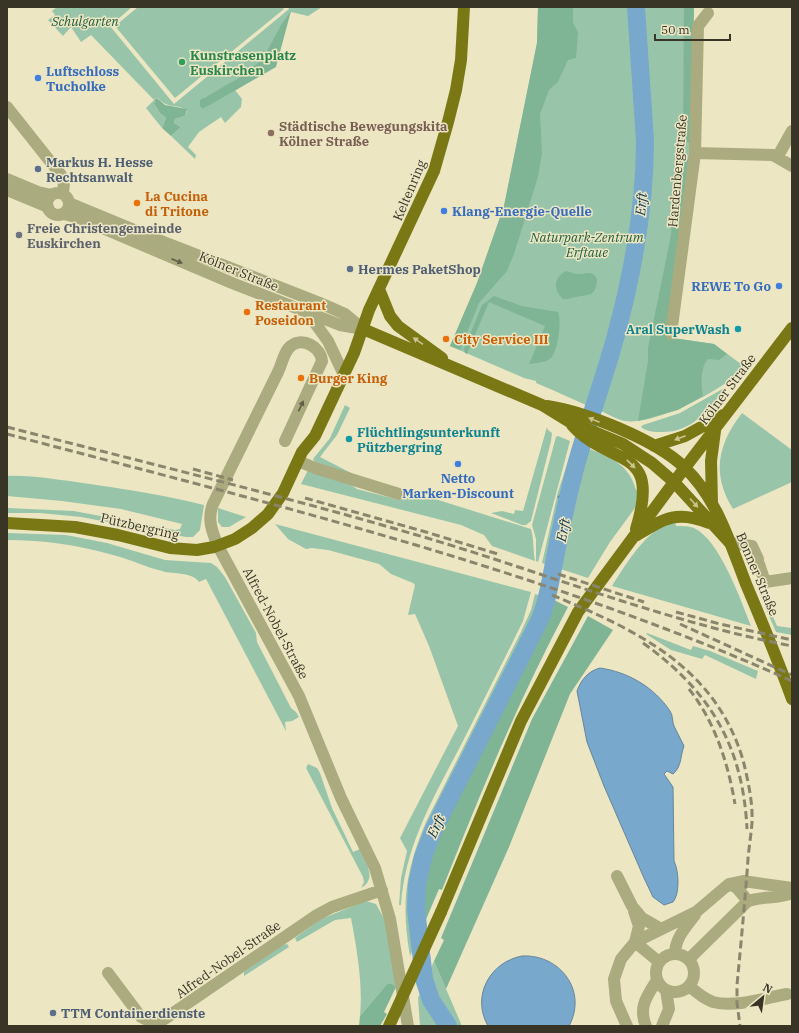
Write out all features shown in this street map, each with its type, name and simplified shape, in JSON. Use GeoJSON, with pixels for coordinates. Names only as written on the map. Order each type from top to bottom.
{"type":"FeatureCollection","features":[{"type":"Feature","properties":{"kind":"main road","name":"Keltenring"},"geometry":{"type":"LineString","coordinates":[[363,329],[379,289],[428,185],[442,143],[451,113],[458,77],[464,7]]}},
{"type":"Feature","properties":{"kind":"main road"},"geometry":{"type":"LineString","coordinates":[[379,289],[390,316],[398,326],[461,372]]}},
{"type":"Feature","properties":{"kind":"main road","name":"Kölner Straße"},"geometry":{"type":"LineString","coordinates":[[674,482],[792,328]]}},
{"type":"Feature","properties":{"kind":"main road","name":"Kölner Straße"},"geometry":{"type":"LineString","coordinates":[[363,329],[461,372],[542,405],[616,440],[642,456],[674,482],[730,543]]}},
{"type":"Feature","properties":{"kind":"main road","name":"Pützbergring"},"geometry":{"type":"LineString","coordinates":[[7,523],[75,527],[118,535],[170,548],[197,550],[218,546],[243,535],[268,514],[283,493],[298,461],[315,436],[344,375],[363,329]]}},
{"type":"Feature","properties":{"kind":"main road"},"geometry":{"type":"LineString","coordinates":[[654,446],[685,436],[726,413]]}},
{"type":"Feature","properties":{"kind":"main road"},"geometry":{"type":"LineString","coordinates":[[566,416],[580,434],[591,442],[616,440],[640,476],[643,485],[642,508],[633,537]]}},
{"type":"Feature","properties":{"kind":"main road"},"geometry":{"type":"LineString","coordinates":[[712,503],[711,461],[715,428]]}},
{"type":"Feature","properties":{"kind":"main road","name":"Kölner Straße"},"geometry":{"type":"LineString","coordinates":[[616,440],[654,446],[685,468]]}},
{"type":"Feature","properties":{"kind":"main road","name":"Bonner Straße"},"geometry":{"type":"LineString","coordinates":[[685,468],[712,503],[765,625],[792,699]]}},
{"type":"Feature","properties":{"kind":"main road"},"geometry":{"type":"LineString","coordinates":[[389,1026],[441,912],[521,720],[578,612],[674,482]]}},
{"type":"Feature","properties":{"kind":"main road"},"geometry":{"type":"LineString","coordinates":[[633,537],[660,521],[678,516],[694,517],[713,525]]}},
{"type":"Feature","properties":{"kind":"street","name":"Hardenbergstraße"},"geometry":{"type":"LineString","coordinates":[[671,334],[695,153],[698,26],[708,13]]}},
{"type":"Feature","properties":{"kind":"street"},"geometry":{"type":"LineString","coordinates":[[7,107],[61,175],[64,182],[61,198],[68,209],[64,214],[54,214],[48,207],[7,190]]}},
{"type":"Feature","properties":{"kind":"street"},"geometry":{"type":"LineString","coordinates":[[778,156],[792,131]]}},
{"type":"Feature","properties":{"kind":"street"},"geometry":{"type":"LineString","coordinates":[[695,153],[767,154],[778,156],[792,166]]}},
{"type":"Feature","properties":{"kind":"street","name":"Kölner Straße"},"geometry":{"type":"LineString","coordinates":[[7,179],[38,192],[61,198],[163,242],[320,303],[345,314],[363,329]]}},
{"type":"Feature","properties":{"kind":"street"},"geometry":{"type":"LineString","coordinates":[[48,207],[48,200],[61,198]]}},
{"type":"Feature","properties":{"kind":"street","name":"Kölner Straße"},"geometry":{"type":"LineString","coordinates":[[64,214],[79,218],[206,273],[340,325],[363,329]]}},
{"type":"Feature","properties":{"kind":"street"},"geometry":{"type":"LineString","coordinates":[[307,312],[328,341],[344,375]]}},
{"type":"Feature","properties":{"kind":"street","name":"Alfred-Nobel-Straße"},"geometry":{"type":"LineString","coordinates":[[285,442],[321,366],[322,356],[319,351],[309,344],[296,343],[287,349],[278,372],[211,508],[210,524],[218,546],[304,706],[336,785],[369,854],[382,890],[390,919],[408,1026]]}},
{"type":"Feature","properties":{"kind":"street"},"geometry":{"type":"LineString","coordinates":[[298,461],[315,468],[399,494]]}},
{"type":"Feature","properties":{"kind":"street"},"geometry":{"type":"LineString","coordinates":[[730,543],[752,546],[765,582],[792,578]]}},
{"type":"Feature","properties":{"kind":"street"},"geometry":{"type":"LineString","coordinates":[[617,876],[632,906],[639,926],[634,942],[621,959],[614,979],[616,1001],[623,1025]]}},
{"type":"Feature","properties":{"kind":"street"},"geometry":{"type":"LineString","coordinates":[[675,954],[675,947],[679,936],[696,912],[729,884],[743,881],[792,888]]}},
{"type":"Feature","properties":{"kind":"street"},"geometry":{"type":"LineString","coordinates":[[729,884],[736,888],[748,901]]}},
{"type":"Feature","properties":{"kind":"street","name":"Alfred-Nobel-Straße"},"geometry":{"type":"LineString","coordinates":[[108,972],[141,1017],[153,1023],[160,1022],[317,914],[332,906],[382,890]]}},
{"type":"Feature","properties":{"kind":"street"},"geometry":{"type":"LineString","coordinates":[[689,959],[748,901],[758,898],[782,897],[792,893]]}},
{"type":"Feature","properties":{"kind":"street"},"geometry":{"type":"LineString","coordinates":[[632,906],[642,918],[660,929]]}},
{"type":"Feature","properties":{"kind":"street"},"geometry":{"type":"LineString","coordinates":[[634,942],[696,912]]}},
{"type":"Feature","properties":{"kind":"street"},"geometry":{"type":"LineString","coordinates":[[669,1026],[684,989],[693,980],[694,971],[705,953],[729,930],[734,915]]}},
{"type":"Feature","properties":{"kind":"street"},"geometry":{"type":"LineString","coordinates":[[634,942],[659,962]]}},
{"type":"Feature","properties":{"kind":"street"},"geometry":{"type":"LineString","coordinates":[[662,1026],[669,1009],[666,990],[658,980],[656,971],[659,962],[666,956],[675,954],[682,955],[689,959],[694,971]]}},
{"type":"Feature","properties":{"kind":"street"},"geometry":{"type":"LineString","coordinates":[[646,1026],[642,1015],[642,1006],[658,980]]}},
{"type":"Feature","properties":{"kind":"street"},"geometry":{"type":"LineString","coordinates":[[666,990],[684,989],[719,1003],[737,1002],[787,994]]}},
{"type":"Feature","properties":{"kind":"green space","name":"Schulgarten"},"geometry":{"type":"Polygon","coordinates":[[[57,7],[132,7],[110,26],[174,104],[289,9],[287,7],[322,7],[308,16],[291,12],[268,52],[253,69],[237,80],[205,97],[203,109],[235,90],[242,99],[241,107],[225,123],[221,117],[199,132],[188,147],[196,155],[195,159],[171,136],[181,127],[174,123],[175,119],[185,116],[187,111],[180,107],[166,104],[158,98],[155,98],[154,104],[160,113],[166,118],[162,128],[146,108],[154,100],[91,35],[81,42],[71,27],[63,36],[48,20],[55,15],[52,11],[57,7]]]}},
{"type":"Feature","properties":{"kind":"green space","name":"Kunstrasenplatz Euskirchen"},"geometry":{"type":"Polygon","coordinates":[[[138,7],[282,7],[284,9],[175,98],[115,26],[138,7]]]}},
{"type":"Feature","properties":{"kind":"green space","name":"Naturpark-Zentrum Erftaue"},"geometry":{"type":"Polygon","coordinates":[[[538,7],[694,7],[691,159],[666,337],[714,344],[745,367],[736,376],[706,395],[671,412],[653,418],[638,421],[620,420],[536,383],[536,381],[524,378],[450,346],[477,283],[504,206],[537,43],[538,7]]]}},
{"type":"Feature","properties":{"kind":"green space"},"geometry":{"type":"Polygon","coordinates":[[[538,7],[573,7],[573,22],[578,33],[576,58],[568,60],[558,82],[549,90],[540,114],[542,153],[538,177],[514,254],[507,271],[479,303],[460,350],[450,346],[477,283],[504,206],[537,43],[538,7]]]}},
{"type":"Feature","properties":{"kind":"green space"},"geometry":{"type":"Polygon","coordinates":[[[684,7],[694,7],[691,144],[684,140],[683,136],[684,7]]]}},
{"type":"Feature","properties":{"kind":"green space"},"geometry":{"type":"Polygon","coordinates":[[[291,11],[276,67],[203,109],[200,106],[200,100],[237,79],[263,59],[281,25],[291,11]]]}},
{"type":"Feature","properties":{"kind":"green space"},"geometry":{"type":"Polygon","coordinates":[[[157,98],[165,105],[187,109],[185,116],[175,119],[174,123],[181,127],[171,136],[162,128],[166,118],[160,113],[154,104],[155,99],[157,98]]]}},
{"type":"Feature","properties":{"kind":"green space"},"geometry":{"type":"Polygon","coordinates":[[[691,157],[666,337],[714,344],[727,354],[719,360],[708,359],[705,363],[702,372],[703,396],[678,410],[638,421],[648,361],[648,348],[671,235],[675,166],[679,159],[691,157]]]}},
{"type":"Feature","properties":{"kind":"green space"},"geometry":{"type":"Polygon","coordinates":[[[566,271],[577,274],[593,274],[597,279],[594,292],[589,295],[563,299],[557,292],[556,284],[559,277],[566,271]]]}},
{"type":"Feature","properties":{"kind":"green space"},"geometry":{"type":"Polygon","coordinates":[[[494,296],[522,306],[558,312],[560,321],[559,335],[556,349],[549,360],[529,364],[545,326],[489,302],[467,354],[465,353],[464,349],[482,305],[494,296]]]}},
{"type":"Feature","properties":{"kind":"green space"},"geometry":{"type":"Polygon","coordinates":[[[726,387],[705,412],[689,425],[670,432],[651,431],[641,427],[643,425],[680,413],[726,387]]]}},
{"type":"Feature","properties":{"kind":"green space"},"geometry":{"type":"Polygon","coordinates":[[[345,405],[350,408],[337,435],[320,457],[355,475],[315,462],[313,459],[330,438],[345,405]]]}},
{"type":"Feature","properties":{"kind":"green space"},"geometry":{"type":"Polygon","coordinates":[[[742,413],[792,450],[792,482],[733,509],[722,484],[720,460],[727,436],[742,413]]]}},
{"type":"Feature","properties":{"kind":"green space"},"geometry":{"type":"Polygon","coordinates":[[[547,427],[552,433],[551,441],[531,521],[526,525],[522,525],[491,513],[502,511],[514,514],[515,510],[523,511],[547,427]]]}},
{"type":"Feature","properties":{"kind":"green space"},"geometry":{"type":"Polygon","coordinates":[[[558,436],[570,441],[538,562],[536,561],[536,539],[532,525],[556,437],[558,436]]]}},
{"type":"Feature","properties":{"kind":"green space"},"geometry":{"type":"Polygon","coordinates":[[[574,443],[612,459],[620,464],[627,471],[636,490],[639,490],[635,508],[610,542],[588,578],[542,563],[558,492],[574,443]]]}},
{"type":"Feature","properties":{"kind":"green space"},"geometry":{"type":"Polygon","coordinates":[[[308,470],[351,485],[357,489],[399,500],[419,494],[531,529],[535,561],[492,546],[484,535],[461,525],[301,484],[308,470]]]}},
{"type":"Feature","properties":{"kind":"green space"},"geometry":{"type":"Polygon","coordinates":[[[7,476],[36,477],[98,485],[159,495],[204,505],[200,530],[193,537],[186,537],[81,517],[40,513],[7,513],[7,508],[74,511],[175,530],[180,529],[182,524],[121,509],[62,501],[7,496],[7,476]]]}},
{"type":"Feature","properties":{"kind":"green space"},"geometry":{"type":"Polygon","coordinates":[[[218,508],[246,517],[229,527],[222,527],[218,522],[218,508]]]}},
{"type":"Feature","properties":{"kind":"green space"},"geometry":{"type":"Polygon","coordinates":[[[675,521],[676,526],[688,526],[694,528],[704,535],[712,545],[728,572],[751,626],[612,586],[640,546],[654,532],[675,521]]]}},
{"type":"Feature","properties":{"kind":"green space"},"geometry":{"type":"Polygon","coordinates":[[[275,524],[531,592],[523,621],[423,821],[408,862],[401,905],[399,905],[401,878],[407,851],[400,838],[458,726],[429,646],[415,614],[408,615],[415,585],[391,574],[379,564],[328,550],[312,548],[306,549],[288,539],[275,524]]]}},
{"type":"Feature","properties":{"kind":"green space"},"geometry":{"type":"Polygon","coordinates":[[[7,533],[66,535],[107,543],[165,560],[211,563],[217,567],[225,577],[256,633],[257,642],[291,708],[299,717],[292,721],[285,722],[286,731],[206,579],[199,582],[192,576],[162,571],[87,548],[47,542],[7,540],[7,533]]]}},
{"type":"Feature","properties":{"kind":"green space"},"geometry":{"type":"Polygon","coordinates":[[[759,592],[763,594],[777,626],[792,628],[792,635],[776,632],[759,592]]]}},
{"type":"Feature","properties":{"kind":"green space"},"geometry":{"type":"Polygon","coordinates":[[[535,594],[545,597],[473,745],[443,801],[420,851],[411,907],[418,939],[410,956],[407,937],[406,904],[409,873],[413,857],[426,822],[521,632],[531,610],[535,594]]]}},
{"type":"Feature","properties":{"kind":"green space"},"geometry":{"type":"Polygon","coordinates":[[[552,599],[568,607],[517,712],[442,890],[439,889],[421,931],[419,906],[420,886],[424,865],[431,842],[546,615],[552,599]]]}},
{"type":"Feature","properties":{"kind":"green space"},"geometry":{"type":"Polygon","coordinates":[[[588,616],[613,630],[570,694],[509,847],[446,989],[434,961],[444,940],[441,938],[532,719],[588,616]]]}},
{"type":"Feature","properties":{"kind":"green space"},"geometry":{"type":"Polygon","coordinates":[[[647,633],[691,650],[693,646],[710,651],[758,671],[756,679],[705,655],[702,659],[671,650],[646,634],[647,633]]]}},
{"type":"Feature","properties":{"kind":"green space"},"geometry":{"type":"Polygon","coordinates":[[[308,764],[317,768],[320,773],[332,808],[353,852],[360,849],[367,864],[369,870],[369,880],[361,888],[364,882],[363,877],[306,768],[308,764]]]}},
{"type":"Feature","properties":{"kind":"green space"},"geometry":{"type":"Polygon","coordinates":[[[366,901],[376,904],[385,920],[396,987],[387,984],[360,1016],[360,979],[351,918],[335,920],[297,942],[295,938],[321,919],[366,901]]]}},
{"type":"Feature","properties":{"kind":"green space"},"geometry":{"type":"Polygon","coordinates":[[[287,944],[289,947],[244,976],[244,972],[283,945],[287,944]]]}},
{"type":"Feature","properties":{"kind":"green space"},"geometry":{"type":"Polygon","coordinates":[[[434,961],[462,1026],[452,1026],[430,985],[428,975],[434,961]]]}},
{"type":"Feature","properties":{"kind":"green space"},"geometry":{"type":"Polygon","coordinates":[[[387,984],[392,984],[396,987],[384,1012],[387,1014],[380,1026],[359,1026],[360,1016],[387,984]]]}},
{"type":"Feature","properties":{"kind":"green space"},"geometry":{"type":"Polygon","coordinates":[[[423,987],[430,1006],[445,1026],[420,1026],[418,998],[423,987]]]}},
{"type":"Feature","properties":{"kind":"water"},"geometry":{"type":"Polygon","coordinates":[[[600,668],[620,673],[640,682],[664,702],[671,713],[674,726],[684,746],[676,771],[673,774],[667,771],[664,774],[673,787],[674,861],[677,870],[678,888],[673,902],[664,905],[653,897],[644,878],[604,786],[587,742],[577,691],[586,676],[592,671],[600,668]]]}},
{"type":"Feature","properties":{"kind":"water"},"geometry":{"type":"Polygon","coordinates":[[[522,956],[536,957],[548,961],[559,968],[567,977],[575,1000],[574,1013],[569,1026],[488,1026],[483,1015],[482,1003],[483,992],[487,982],[501,965],[522,956]]]}},
{"type":"Feature","properties":{"kind":"waterway","name":"Erft"},"geometry":{"type":"LineString","coordinates":[[448,1026],[431,1000],[424,979],[416,909],[417,885],[423,857],[434,829],[543,612],[575,469],[611,352],[628,287],[637,239],[643,190],[645,141],[636,7]]}},
{"type":"Feature","properties":{"kind":"waterway"},"geometry":{"type":"LineString","coordinates":[[559,497],[570,490]]}},
{"type":"Feature","properties":{"kind":"railway"},"geometry":{"type":"LineString","coordinates":[[7,427],[322,508],[472,552],[653,611],[745,636],[792,646]]}},
{"type":"Feature","properties":{"kind":"railway"},"geometry":{"type":"LineString","coordinates":[[7,434],[306,513],[503,572],[601,605],[697,641],[792,681]]}},
{"type":"Feature","properties":{"kind":"railway"},"geometry":{"type":"LineString","coordinates":[[193,469],[233,480]]}},
{"type":"Feature","properties":{"kind":"railway"},"geometry":{"type":"LineString","coordinates":[[305,498],[501,555]]}},
{"type":"Feature","properties":{"kind":"railway"},"geometry":{"type":"LineString","coordinates":[[558,574],[644,602]]}},
{"type":"Feature","properties":{"kind":"railway"},"geometry":{"type":"LineString","coordinates":[[552,595],[613,622],[642,638],[668,655],[692,676],[713,699],[730,727],[743,760],[752,808],[752,823],[737,985],[737,1003],[740,1026]]}},
{"type":"Feature","properties":{"kind":"railway"},"geometry":{"type":"LineString","coordinates":[[676,612],[720,624],[792,640]]}},
{"type":"Feature","properties":{"kind":"railway"},"geometry":{"type":"LineString","coordinates":[[680,624],[792,675]]}},
{"type":"Feature","properties":{"kind":"railway"},"geometry":{"type":"LineString","coordinates":[[643,643],[667,661],[687,681],[704,701],[719,723],[730,746],[738,772],[744,799],[747,829]]}},
{"type":"Feature","properties":{"kind":"railway"},"geometry":{"type":"LineString","coordinates":[[689,689],[706,715],[713,729],[729,773],[735,804]]}},
{"type":"Feature","properties":{"kind":"place","name":"Kunstrasenplatz Euskirchen"},"geometry":{"type":"Point","coordinates":[182,62]}},
{"type":"Feature","properties":{"kind":"place","name":"Luftschloss Tucholke"},"geometry":{"type":"Point","coordinates":[38,78]}},
{"type":"Feature","properties":{"kind":"place","name":"Städtische Bewegungskita Kölner Straße"},"geometry":{"type":"Point","coordinates":[271,133]}},
{"type":"Feature","properties":{"kind":"place","name":"Markus H. Hesse Rechtsanwalt"},"geometry":{"type":"Point","coordinates":[38,169]}},
{"type":"Feature","properties":{"kind":"place","name":"La Cucina di Tritone"},"geometry":{"type":"Point","coordinates":[137,203]}},
{"type":"Feature","properties":{"kind":"place","name":"Klang-Energie-Quelle"},"geometry":{"type":"Point","coordinates":[444,211]}},
{"type":"Feature","properties":{"kind":"place","name":"Freie Christengemeinde Euskirchen"},"geometry":{"type":"Point","coordinates":[19,235]}},
{"type":"Feature","properties":{"kind":"place","name":"Hermes PaketShop"},"geometry":{"type":"Point","coordinates":[350,269]}},
{"type":"Feature","properties":{"kind":"place","name":"REWE To Go"},"geometry":{"type":"Point","coordinates":[779,286]}},
{"type":"Feature","properties":{"kind":"place","name":"Restaurant Poseidon"},"geometry":{"type":"Point","coordinates":[247,312]}},
{"type":"Feature","properties":{"kind":"place","name":"Aral SuperWash"},"geometry":{"type":"Point","coordinates":[738,329]}},
{"type":"Feature","properties":{"kind":"place","name":"City Service III"},"geometry":{"type":"Point","coordinates":[446,339]}},
{"type":"Feature","properties":{"kind":"place","name":"Burger King"},"geometry":{"type":"Point","coordinates":[301,378]}},
{"type":"Feature","properties":{"kind":"place","name":"Flüchtlingsunterkunft Pützbergring"},"geometry":{"type":"Point","coordinates":[349,439]}},
{"type":"Feature","properties":{"kind":"place","name":"Netto Marken-Discount"},"geometry":{"type":"Point","coordinates":[458,464]}},
{"type":"Feature","properties":{"kind":"place","name":"TTM Containerdienste"},"geometry":{"type":"Point","coordinates":[53,1013]}}]}
